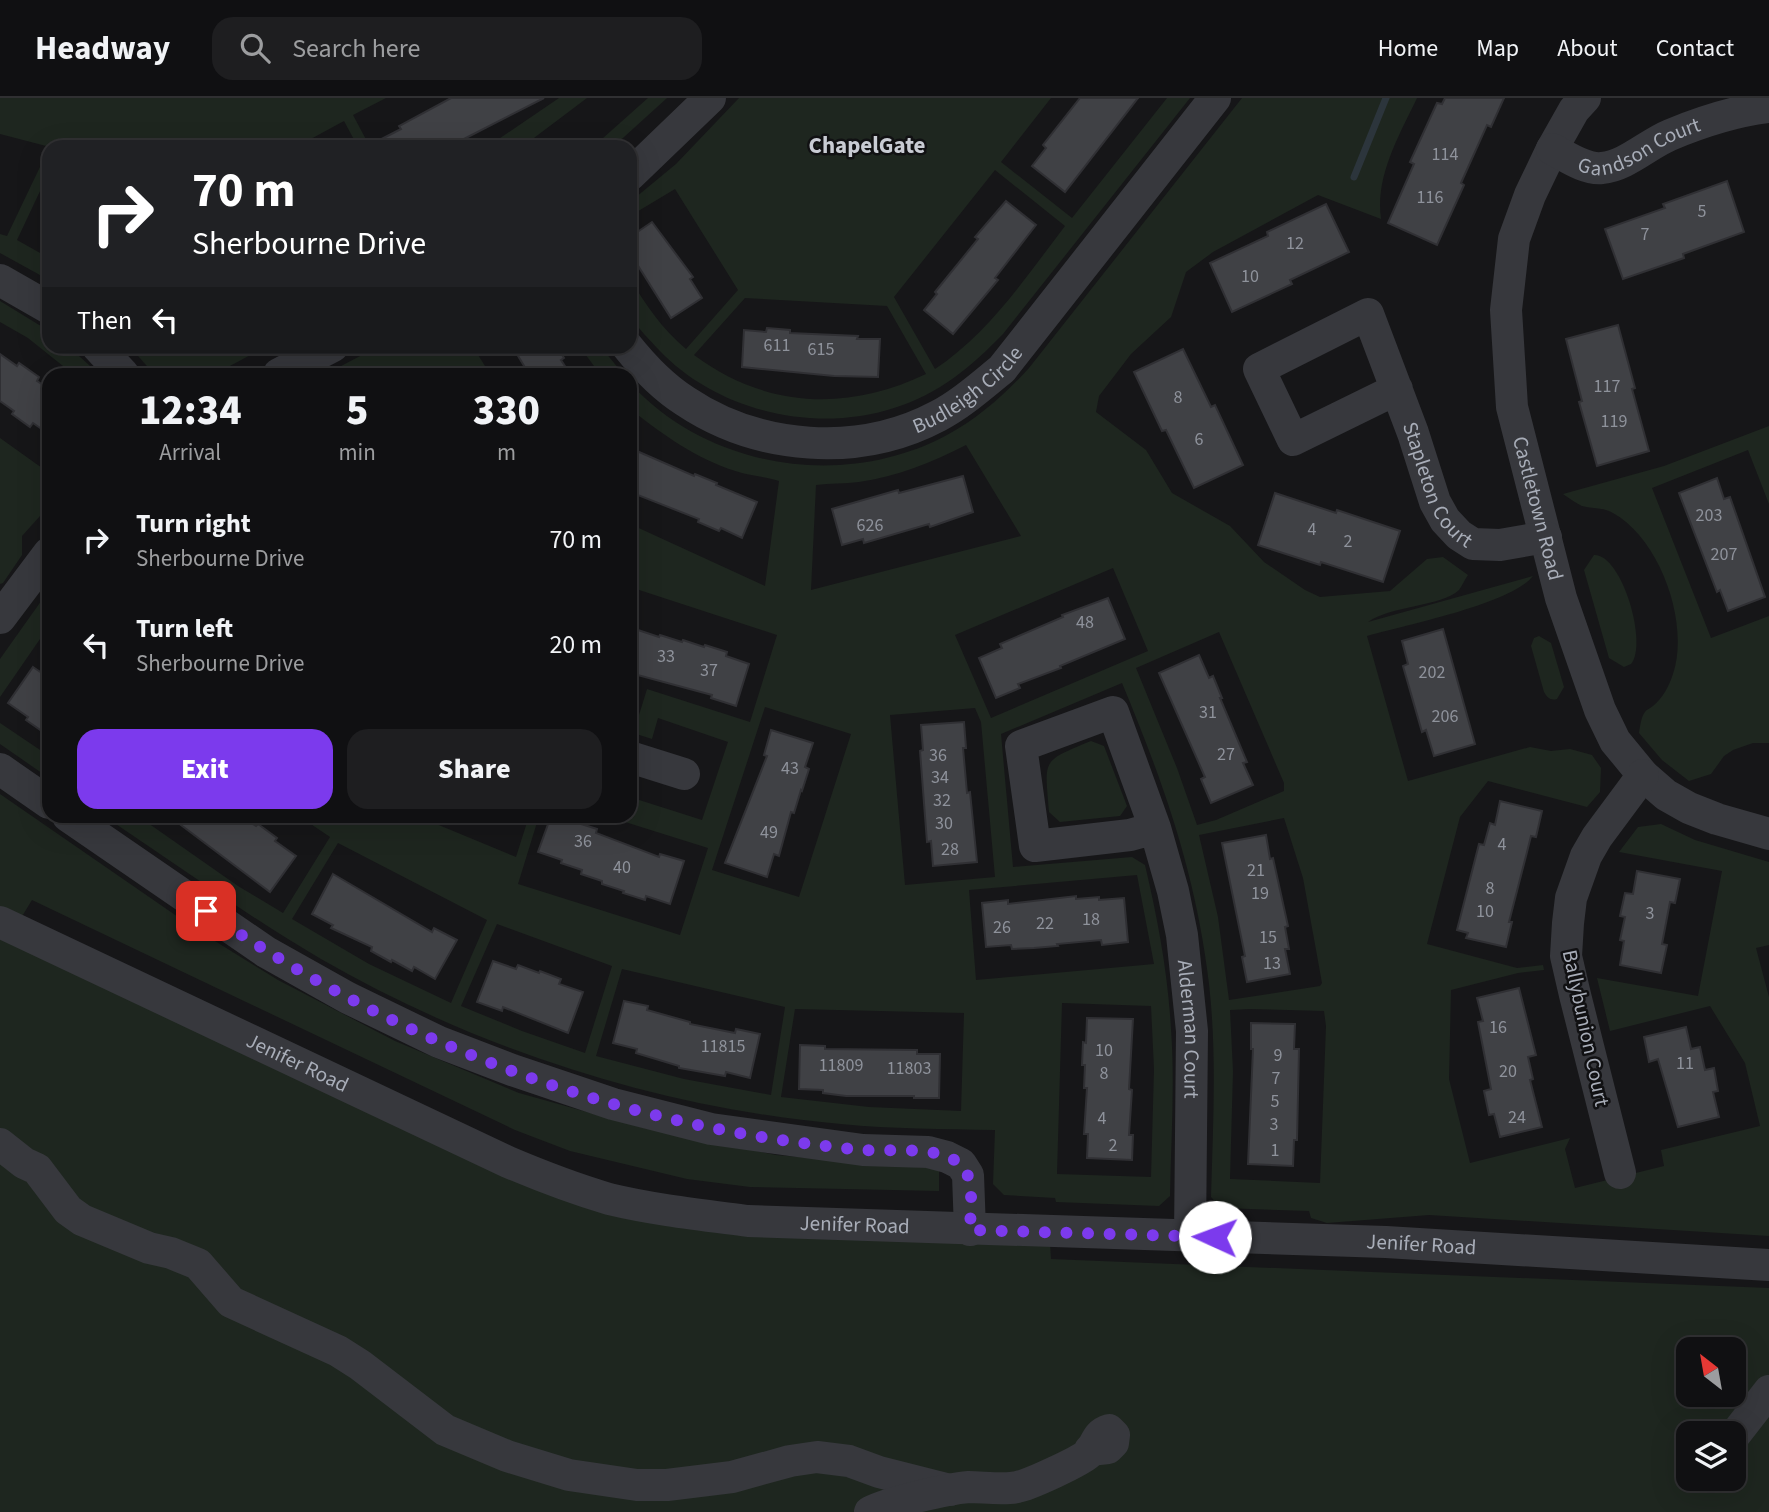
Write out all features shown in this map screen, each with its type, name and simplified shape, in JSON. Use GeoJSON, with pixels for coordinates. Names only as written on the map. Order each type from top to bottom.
{"type":"FeatureCollection","features":[{"type":"Feature","properties":{"kind":"street"},"geometry":{"type":"LineString","coordinates":[[637,168],[710,98]]}},
{"type":"Feature","properties":{"kind":"street","name":"Budleigh Circle"},"geometry":{"type":"LineString","coordinates":[[634,354],[684,401],[721,422],[753,434],[796,442],[838,443],[875,439],[906,430],[938,416],[969,397],[1002,369],[1215,98]]}},
{"type":"Feature","properties":{"kind":"street","name":"Castletown Road"},"geometry":{"type":"LineString","coordinates":[[1585,98],[1574,110],[1552,149],[1530,195],[1514,239],[1506,310],[1512,407],[1562,598],[1600,710],[1615,741],[1643,775],[1666,795],[1717,819],[1769,834]]}},
{"type":"Feature","properties":{"kind":"street","name":"Gandson Court"},"geometry":{"type":"LineString","coordinates":[[1552,149],[1584,165],[1602,168],[1619,163],[1669,135],[1749,109],[1769,107]]}},
{"type":"Feature","properties":{"kind":"street"},"geometry":{"type":"LineString","coordinates":[[0,280],[42,304]]}},
{"type":"Feature","properties":{"kind":"street","name":"Stapleton Court"},"geometry":{"type":"LineString","coordinates":[[1396,389],[1293,440],[1259,369],[1368,314],[1396,389],[1435,502],[1445,520],[1459,535],[1473,544],[1500,545],[1546,537]]}},
{"type":"Feature","properties":{"kind":"street"},"geometry":{"type":"LineString","coordinates":[[104,354],[117,368]]}},
{"type":"Feature","properties":{"kind":"street"},"geometry":{"type":"LineString","coordinates":[[291,368],[318,354]]}},
{"type":"Feature","properties":{"kind":"street"},"geometry":{"type":"LineString","coordinates":[[0,618],[42,562]]}},
{"type":"Feature","properties":{"kind":"street","name":"Alderman Court"},"geometry":{"type":"LineString","coordinates":[[1155,828],[1130,835],[1035,846],[1021,746],[1113,712],[1155,828],[1182,935],[1192,1031],[1190,1237]]}},
{"type":"Feature","properties":{"kind":"street"},"geometry":{"type":"LineString","coordinates":[[637,759],[684,774]]}},
{"type":"Feature","properties":{"kind":"street"},"geometry":{"type":"LineString","coordinates":[[0,769],[42,798]]}},
{"type":"Feature","properties":{"kind":"street","name":"Ballybunion Court"},"geometry":{"type":"LineString","coordinates":[[1620,1173],[1566,956],[1571,898],[1586,856],[1643,775]]}},
{"type":"Feature","properties":{"kind":"street"},"geometry":{"type":"LineString","coordinates":[[78,823],[266,952],[348,998],[439,1042],[613,1104],[712,1129],[821,1145],[863,1150],[928,1152],[947,1157],[961,1164],[968,1175],[970,1230]]}},
{"type":"Feature","properties":{"kind":"street","name":"Jenifer Road"},"geometry":{"type":"LineString","coordinates":[[0,922],[508,1162],[562,1184],[610,1199],[681,1213],[748,1221],[1386,1242],[1769,1265]]}},
{"type":"Feature","properties":{"kind":"street"},"geometry":{"type":"LineString","coordinates":[[0,1144],[24,1163],[37,1168],[68,1210],[82,1220],[149,1248],[198,1264],[231,1302],[338,1352],[360,1365],[445,1430],[507,1456],[569,1475],[637,1485],[695,1483],[817,1457],[849,1461],[879,1472],[950,1490]]}},
{"type":"Feature","properties":{"kind":"street"},"geometry":{"type":"LineString","coordinates":[[1746,1421],[1769,1391]]}},
{"type":"Feature","properties":{"kind":"street"},"geometry":{"type":"LineString","coordinates":[[870,1512],[883,1506],[950,1490],[991,1486],[1016,1488],[1073,1463],[1090,1450]]}},
{"type":"Feature","properties":{"kind":"shaded area"},"geometry":{"type":"Polygon","coordinates":[[[0,98],[386,98],[353,115],[366,140],[354,140],[344,121],[309,140],[42,140],[42,145],[0,134],[0,98]]]}},
{"type":"Feature","properties":{"kind":"shaded area"},"geometry":{"type":"Polygon","coordinates":[[[559,98],[587,98],[531,140],[497,140],[559,98]]]}},
{"type":"Feature","properties":{"kind":"shaded area"},"geometry":{"type":"Polygon","coordinates":[[[648,98],[667,98],[621,140],[601,140],[648,98]]]}},
{"type":"Feature","properties":{"kind":"shaded area"},"geometry":{"type":"Polygon","coordinates":[[[739,98],[1051,98],[1001,162],[1072,218],[1167,98],[1190,98],[991,346],[953,378],[926,395],[894,408],[863,415],[799,417],[768,412],[737,402],[708,388],[658,349],[637,326],[637,290],[669,333],[686,349],[738,290],[675,189],[637,212],[637,196],[676,164],[739,98]],[[995,170],[894,297],[935,369],[973,339],[990,321],[1065,226],[995,170]],[[745,298],[694,355],[721,373],[749,386],[778,394],[807,399],[866,395],[926,374],[887,306],[745,298]]]}},
{"type":"Feature","properties":{"kind":"shaded area"},"geometry":{"type":"Polygon","coordinates":[[[1242,98],[1417,98],[1385,172],[1380,203],[1381,219],[1318,195],[1213,252],[1186,272],[1171,317],[1131,354],[1099,396],[1096,412],[1146,450],[1172,493],[1230,526],[1264,562],[1320,597],[1390,591],[1427,559],[1443,557],[1468,575],[1459,590],[1451,596],[1390,612],[1368,622],[1533,576],[1503,596],[1481,604],[1367,636],[1408,781],[1530,747],[1551,751],[1570,749],[1592,755],[1601,768],[1600,792],[1587,807],[1488,781],[1460,817],[1427,944],[1517,968],[1543,965],[1544,970],[1518,973],[1451,990],[1449,1079],[1470,1163],[1570,1138],[1565,1149],[1575,1188],[1664,1166],[1661,1150],[1760,1126],[1745,1063],[1710,1006],[1610,1031],[1597,978],[1698,996],[1722,871],[1619,852],[1638,827],[1661,824],[1695,840],[1769,862],[1769,945],[1756,948],[1769,997],[1769,1236],[1429,1215],[1327,1223],[1311,1218],[1309,1211],[1221,1208],[1211,1197],[1213,1037],[1209,984],[1196,905],[1165,794],[1122,683],[1001,734],[1013,867],[1132,857],[1145,865],[1165,967],[1172,1050],[1170,1196],[1159,1206],[1056,1202],[1055,1198],[1004,1195],[993,1184],[995,1130],[879,1127],[773,1116],[639,1089],[572,1070],[507,1047],[381,992],[321,959],[238,907],[114,823],[148,823],[238,886],[283,913],[330,837],[309,823],[434,823],[516,857],[527,823],[537,823],[518,884],[680,935],[708,848],[628,823],[637,823],[637,799],[702,820],[728,742],[658,718],[652,739],[637,734],[637,714],[639,715],[647,689],[750,722],[777,635],[637,589],[637,527],[765,586],[779,481],[742,473],[714,463],[675,441],[637,416],[637,389],[662,412],[698,435],[738,452],[780,462],[822,465],[865,462],[907,452],[947,435],[970,421],[1011,387],[1029,368],[1242,98]],[[966,445],[901,472],[854,483],[816,485],[811,590],[1021,536],[966,445]],[[1113,568],[955,635],[991,718],[1148,651],[1113,568]],[[1219,632],[1136,668],[1197,825],[1216,820],[1284,791],[1284,783],[1219,632]],[[765,707],[712,870],[799,897],[851,734],[765,707]],[[975,708],[890,715],[905,885],[995,877],[981,722],[975,708]],[[1284,818],[1199,835],[1218,917],[1229,1000],[1320,986],[1322,983],[1303,878],[1284,818]],[[338,843],[292,919],[369,964],[451,1003],[487,920],[338,843]],[[1137,875],[969,890],[976,980],[1154,964],[1137,875]],[[497,924],[461,1006],[585,1053],[612,966],[497,924]],[[622,969],[596,1056],[684,1079],[771,1095],[785,1007],[622,969]],[[1062,1003],[1057,1174],[1151,1177],[1154,1069],[1151,1006],[1062,1003]],[[795,1009],[781,1097],[869,1107],[961,1111],[964,1013],[795,1009]],[[1230,1010],[1233,1071],[1230,1179],[1320,1183],[1326,1026],[1324,1011],[1230,1010]]]}},
{"type":"Feature","properties":{"kind":"shaded area"},"geometry":{"type":"Polygon","coordinates":[[[42,163],[42,187],[17,240],[42,254],[42,276],[0,253],[0,234],[7,236],[42,163]]]}},
{"type":"Feature","properties":{"kind":"shaded area"},"geometry":{"type":"Polygon","coordinates":[[[0,301],[42,327],[42,349],[28,338],[0,322],[0,301]]]}},
{"type":"Feature","properties":{"kind":"shaded area"},"geometry":{"type":"Polygon","coordinates":[[[48,354],[77,354],[92,368],[66,368],[48,354]]]}},
{"type":"Feature","properties":{"kind":"shaded area"},"geometry":{"type":"Polygon","coordinates":[[[136,354],[252,354],[226,368],[149,368],[136,354]]]}},
{"type":"Feature","properties":{"kind":"shaded area"},"geometry":{"type":"Polygon","coordinates":[[[364,354],[477,354],[486,368],[337,368],[364,354]]]}},
{"type":"Feature","properties":{"kind":"shaded area"},"geometry":{"type":"Polygon","coordinates":[[[585,354],[607,354],[618,368],[596,368],[585,354]]]}},
{"type":"Feature","properties":{"kind":"shaded area"},"geometry":{"type":"Polygon","coordinates":[[[1769,426],[1769,504],[1748,450],[1652,488],[1711,638],[1769,616],[1769,743],[1753,743],[1733,750],[1724,756],[1711,774],[1689,781],[1662,760],[1639,733],[1644,714],[1668,687],[1677,654],[1674,608],[1667,584],[1645,542],[1630,525],[1609,511],[1582,506],[1563,494],[1664,466],[1769,426]]]}},
{"type":"Feature","properties":{"kind":"shaded area"},"geometry":{"type":"Polygon","coordinates":[[[0,438],[42,468],[42,514],[22,536],[22,555],[0,584],[0,438]]]}},
{"type":"Feature","properties":{"kind":"shaded area"},"geometry":{"type":"Polygon","coordinates":[[[1594,555],[1604,559],[1614,569],[1634,620],[1635,654],[1631,664],[1624,667],[1609,658],[1584,570],[1594,555]]]}},
{"type":"Feature","properties":{"kind":"shaded area"},"geometry":{"type":"Polygon","coordinates":[[[42,600],[42,640],[40,639],[0,697],[0,659],[42,600]]]}},
{"type":"Feature","properties":{"kind":"shaded area"},"geometry":{"type":"Polygon","coordinates":[[[1539,636],[1551,643],[1564,687],[1557,699],[1549,698],[1544,692],[1531,646],[1534,638],[1539,636]]]}},
{"type":"Feature","properties":{"kind":"shaded area"},"geometry":{"type":"Polygon","coordinates":[[[0,723],[42,751],[42,773],[0,744],[0,723]]]}},
{"type":"Feature","properties":{"kind":"shaded area"},"geometry":{"type":"Polygon","coordinates":[[[1091,741],[1104,746],[1127,806],[1120,816],[1060,822],[1049,812],[1049,764],[1062,754],[1091,741]]]}},
{"type":"Feature","properties":{"kind":"shaded area"},"geometry":{"type":"Polygon","coordinates":[[[0,794],[194,928],[278,980],[395,1041],[519,1093],[644,1128],[776,1155],[939,1169],[939,1191],[750,1187],[687,1179],[570,1151],[515,1130],[32,900],[21,918],[0,907],[0,794]]]}},
{"type":"Feature","properties":{"kind":"shaded area"},"geometry":{"type":"Polygon","coordinates":[[[0,934],[557,1192],[1050,1243],[1051,1259],[1769,1288],[1769,1512],[0,1512],[0,934]]]}},
{"type":"Feature","properties":{"kind":"building"},"geometry":{"type":"Polygon","coordinates":[[[451,98],[544,98],[462,140],[380,140],[401,129],[399,126],[451,98]]]}},
{"type":"Feature","properties":{"kind":"building"},"geometry":{"type":"Polygon","coordinates":[[[1080,98],[1138,98],[1065,192],[1032,166],[1046,148],[1043,145],[1080,98]]]}},
{"type":"Feature","properties":{"kind":"building"},"geometry":{"type":"Polygon","coordinates":[[[1445,98],[1504,98],[1491,127],[1487,125],[1437,245],[1388,223],[1414,164],[1410,162],[1437,103],[1442,104],[1445,98]]]}},
{"type":"Feature","properties":{"kind":"building"},"geometry":{"type":"Polygon","coordinates":[[[1727,181],[1744,232],[1683,254],[1684,258],[1623,279],[1605,229],[1665,208],[1663,204],[1727,181]]]}},
{"type":"Feature","properties":{"kind":"building"},"geometry":{"type":"Polygon","coordinates":[[[1006,201],[1036,225],[995,278],[998,280],[953,334],[924,310],[937,294],[935,292],[978,239],[975,237],[1006,201]]]}},
{"type":"Feature","properties":{"kind":"building"},"geometry":{"type":"Polygon","coordinates":[[[1326,204],[1349,252],[1290,280],[1292,284],[1232,312],[1210,263],[1268,236],[1267,232],[1326,204]]]}},
{"type":"Feature","properties":{"kind":"building"},"geometry":{"type":"Polygon","coordinates":[[[652,222],[693,277],[690,279],[702,298],[671,318],[637,264],[637,232],[652,222]]]}},
{"type":"Feature","properties":{"kind":"building"},"geometry":{"type":"Polygon","coordinates":[[[1618,325],[1649,451],[1597,466],[1579,402],[1582,401],[1566,339],[1618,325]]]}},
{"type":"Feature","properties":{"kind":"building"},"geometry":{"type":"Polygon","coordinates":[[[767,328],[790,330],[790,333],[880,339],[878,377],[834,376],[742,367],[744,330],[766,332],[767,328]]]}},
{"type":"Feature","properties":{"kind":"building"},"geometry":{"type":"Polygon","coordinates":[[[1183,349],[1211,407],[1215,405],[1243,465],[1194,488],[1166,430],[1162,431],[1134,372],[1183,349]]]}},
{"type":"Feature","properties":{"kind":"building"},"geometry":{"type":"Polygon","coordinates":[[[0,354],[39,377],[37,381],[42,384],[42,429],[33,423],[30,427],[0,401],[0,354]]]}},
{"type":"Feature","properties":{"kind":"building"},"geometry":{"type":"Polygon","coordinates":[[[517,354],[562,354],[564,358],[561,360],[566,368],[525,368],[517,354]]]}},
{"type":"Feature","properties":{"kind":"building"},"geometry":{"type":"Polygon","coordinates":[[[637,451],[757,502],[742,538],[721,528],[719,531],[698,522],[699,519],[637,495],[637,451]]]}},
{"type":"Feature","properties":{"kind":"building"},"geometry":{"type":"Polygon","coordinates":[[[963,476],[973,512],[930,527],[929,524],[864,543],[863,539],[842,545],[832,509],[898,490],[899,493],[963,476]]]}},
{"type":"Feature","properties":{"kind":"building"},"geometry":{"type":"Polygon","coordinates":[[[1717,478],[1724,499],[1730,497],[1765,597],[1728,611],[1720,590],[1717,592],[1679,493],[1717,478]]]}},
{"type":"Feature","properties":{"kind":"building"},"geometry":{"type":"Polygon","coordinates":[[[1275,493],[1400,531],[1383,582],[1258,545],[1275,493]]]}},
{"type":"Feature","properties":{"kind":"building"},"geometry":{"type":"Polygon","coordinates":[[[1108,598],[1125,639],[1018,684],[1020,688],[996,698],[979,658],[1002,648],[1000,644],[1063,617],[1062,615],[1108,598]]]}},
{"type":"Feature","properties":{"kind":"building"},"geometry":{"type":"Polygon","coordinates":[[[1443,629],[1475,744],[1434,756],[1426,730],[1422,732],[1403,666],[1408,664],[1402,641],[1443,629]]]}},
{"type":"Feature","properties":{"kind":"building"},"geometry":{"type":"Polygon","coordinates":[[[638,630],[659,637],[660,635],[682,642],[683,640],[704,647],[705,645],[727,652],[726,656],[749,664],[736,706],[711,698],[712,695],[637,675],[638,630]]]}},
{"type":"Feature","properties":{"kind":"building"},"geometry":{"type":"Polygon","coordinates":[[[1199,655],[1209,678],[1213,676],[1247,762],[1243,763],[1253,785],[1211,803],[1201,779],[1205,777],[1159,673],[1199,655]]]}},
{"type":"Feature","properties":{"kind":"building"},"geometry":{"type":"Polygon","coordinates":[[[33,667],[42,673],[42,731],[8,703],[33,667]]]}},
{"type":"Feature","properties":{"kind":"building"},"geometry":{"type":"Polygon","coordinates":[[[964,722],[967,793],[970,792],[977,862],[933,866],[931,841],[927,842],[920,751],[923,750],[921,725],[964,722]]]}},
{"type":"Feature","properties":{"kind":"building"},"geometry":{"type":"Polygon","coordinates":[[[771,730],[813,743],[805,767],[809,769],[802,791],[794,813],[791,812],[779,856],[774,854],[767,877],[725,863],[767,756],[764,755],[771,730]]]}},
{"type":"Feature","properties":{"kind":"building"},"geometry":{"type":"Polygon","coordinates":[[[1500,801],[1542,811],[1536,837],[1531,836],[1509,922],[1512,922],[1506,947],[1466,938],[1468,933],[1457,930],[1479,844],[1484,845],[1490,823],[1495,825],[1500,801]]]}},
{"type":"Feature","properties":{"kind":"building"},"geometry":{"type":"Polygon","coordinates":[[[178,823],[252,823],[256,826],[258,824],[277,838],[275,841],[296,856],[270,892],[178,823]]]}},
{"type":"Feature","properties":{"kind":"building"},"geometry":{"type":"Polygon","coordinates":[[[548,823],[578,823],[597,829],[596,833],[659,857],[660,854],[684,861],[670,904],[646,896],[645,900],[623,893],[624,891],[602,884],[602,881],[581,874],[582,870],[561,863],[562,860],[538,852],[548,823]]]}},
{"type":"Feature","properties":{"kind":"building"},"geometry":{"type":"Polygon","coordinates":[[[1266,835],[1288,926],[1285,927],[1289,949],[1285,949],[1290,974],[1247,982],[1242,957],[1245,956],[1222,843],[1266,835]]]}},
{"type":"Feature","properties":{"kind":"building"},"geometry":{"type":"Polygon","coordinates":[[[1637,871],[1680,879],[1675,903],[1670,902],[1662,944],[1667,945],[1661,973],[1620,965],[1624,941],[1620,940],[1625,917],[1620,916],[1625,893],[1633,894],[1637,871]]]}},
{"type":"Feature","properties":{"kind":"building"},"geometry":{"type":"Polygon","coordinates":[[[333,874],[432,932],[434,928],[457,940],[435,979],[414,967],[412,971],[392,960],[391,962],[371,951],[372,947],[331,928],[333,925],[312,914],[333,874]]]}},
{"type":"Feature","properties":{"kind":"building"},"geometry":{"type":"Polygon","coordinates":[[[1076,896],[1076,899],[1099,897],[1099,900],[1124,898],[1128,942],[1102,945],[1101,940],[1034,948],[1012,949],[1011,945],[986,947],[982,903],[1008,900],[1008,904],[1076,896]]]}},
{"type":"Feature","properties":{"kind":"building"},"geometry":{"type":"Polygon","coordinates":[[[493,961],[516,969],[518,965],[539,973],[540,971],[561,979],[559,984],[583,992],[568,1033],[503,1007],[502,1011],[477,1002],[493,961]]]}},
{"type":"Feature","properties":{"kind":"building"},"geometry":{"type":"Polygon","coordinates":[[[1519,988],[1536,1055],[1528,1057],[1533,1079],[1530,1080],[1542,1127],[1500,1137],[1494,1114],[1489,1115],[1484,1091],[1491,1089],[1478,1022],[1483,1021],[1477,998],[1519,988]]]}},
{"type":"Feature","properties":{"kind":"building"},"geometry":{"type":"Polygon","coordinates":[[[624,1001],[648,1006],[647,1010],[690,1024],[735,1033],[736,1029],[760,1034],[750,1078],[726,1072],[725,1076],[679,1068],[636,1053],[637,1049],[613,1043],[624,1001]]]}},
{"type":"Feature","properties":{"kind":"building"},"geometry":{"type":"Polygon","coordinates":[[[1087,1018],[1133,1019],[1129,1089],[1132,1090],[1129,1135],[1133,1135],[1132,1160],[1087,1158],[1088,1134],[1084,1134],[1087,1088],[1084,1088],[1085,1065],[1082,1065],[1087,1018]]]}},
{"type":"Feature","properties":{"kind":"building"},"geometry":{"type":"Polygon","coordinates":[[[1251,1023],[1295,1024],[1294,1049],[1299,1049],[1297,1140],[1294,1140],[1293,1166],[1248,1164],[1253,1049],[1251,1023]]]}},
{"type":"Feature","properties":{"kind":"building"},"geometry":{"type":"Polygon","coordinates":[[[1686,1027],[1691,1049],[1700,1047],[1705,1070],[1714,1068],[1718,1091],[1713,1092],[1719,1117],[1678,1127],[1658,1059],[1649,1062],[1644,1037],[1686,1027]]]}},
{"type":"Feature","properties":{"kind":"building"},"geometry":{"type":"Polygon","coordinates":[[[800,1045],[825,1046],[825,1049],[917,1050],[917,1054],[940,1054],[939,1098],[846,1096],[823,1093],[823,1090],[799,1089],[800,1045]]]}},
{"type":"Feature","properties":{"kind":"waterway"},"geometry":{"type":"LineString","coordinates":[[1354,177],[1386,98]]}},
{"type":"Feature","properties":{"kind":"district","name":"ChapelGate"},"geometry":{"type":"Point","coordinates":[867,145]}},
{"type":"Feature","properties":{"kind":"route"},"geometry":{"type":"LineString","coordinates":[[206,911],[266,952],[348,998],[439,1042],[613,1104],[712,1129],[794,1142],[863,1150],[928,1152],[947,1157],[961,1164],[968,1175],[970,1230],[1215,1237]]}}]}
